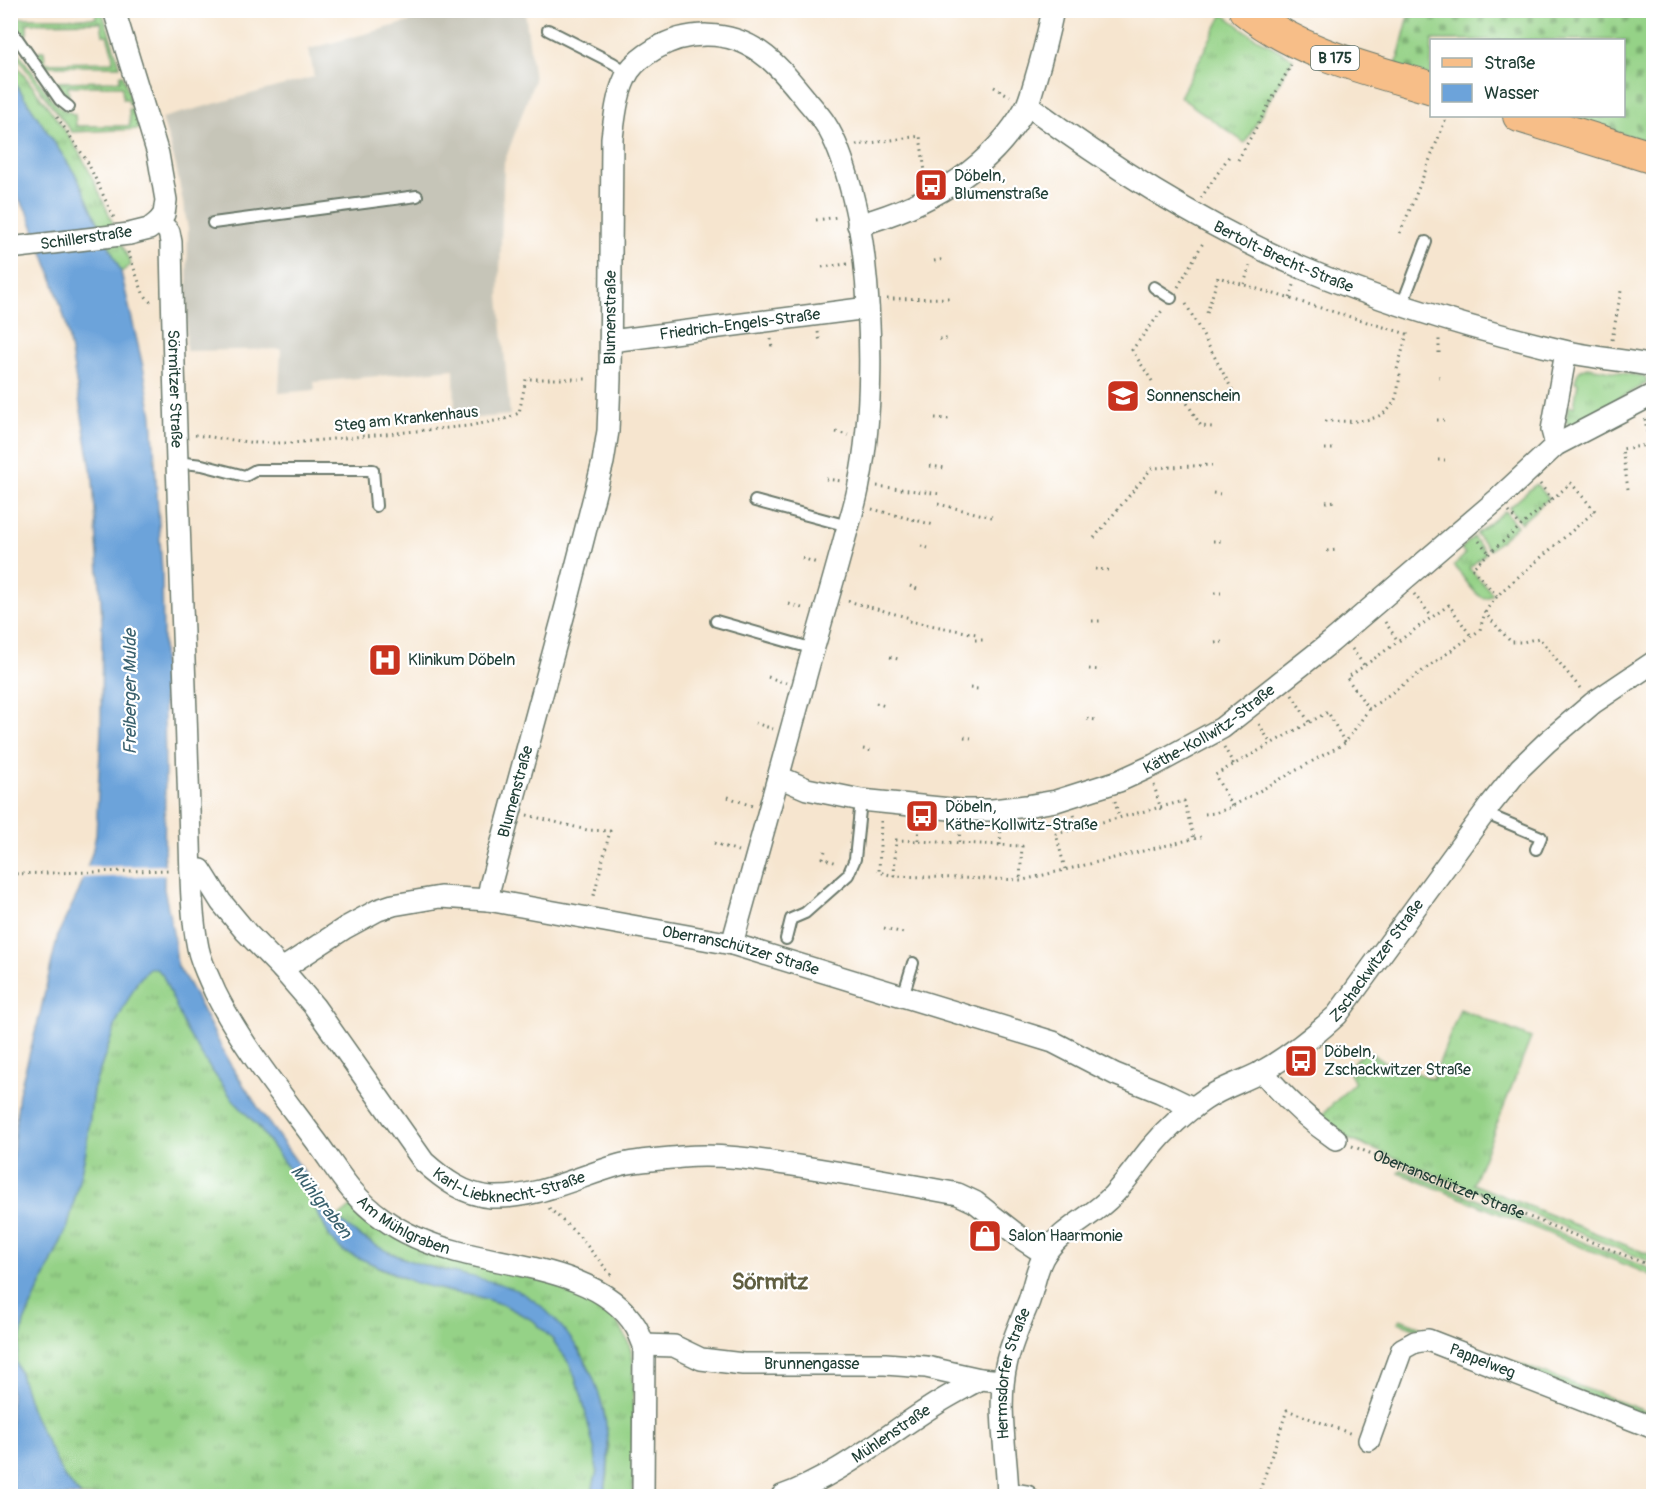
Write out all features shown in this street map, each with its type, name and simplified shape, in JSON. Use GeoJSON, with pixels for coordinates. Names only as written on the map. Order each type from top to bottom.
{"type":"FeatureCollection","features":[{"type":"Feature","properties":{"kind":"main road","name":"B 175"},"geometry":{"type":"LineString","coordinates":[[1245,10],[1272,29],[1303,45],[1359,66],[1430,88]]}},
{"type":"Feature","properties":{"kind":"main road"},"geometry":{"type":"LineString","coordinates":[[1522,117],[1653,158]]}},
{"type":"Feature","properties":{"kind":"street"},"geometry":{"type":"LineString","coordinates":[[114,10],[158,154],[166,200],[164,214],[159,221]]}},
{"type":"Feature","properties":{"kind":"street"},"geometry":{"type":"LineString","coordinates":[[857,220],[891,216],[932,197],[968,173],[994,150],[1028,105],[1053,10]]}},
{"type":"Feature","properties":{"kind":"street","name":"Blumenstraße"},"geometry":{"type":"LineString","coordinates":[[488,900],[603,462],[608,431],[612,138],[617,102],[628,73],[641,57],[670,40],[714,35],[743,42],[760,51],[787,76],[826,124],[847,176],[857,220],[864,262],[870,326],[869,386],[860,484],[732,944]]}},
{"type":"Feature","properties":{"kind":"street","name":"Bertolt-Brecht-Straße"},"geometry":{"type":"LineString","coordinates":[[1028,105],[1133,178],[1191,212],[1299,266],[1344,285],[1402,305],[1566,352]]}},
{"type":"Feature","properties":{"kind":"street","name":"Schillerstraße"},"geometry":{"type":"LineString","coordinates":[[10,248],[149,229],[159,221]]}},
{"type":"Feature","properties":{"kind":"street","name":"Sörmitzer Straße"},"geometry":{"type":"LineString","coordinates":[[159,221],[170,232],[171,242],[176,462],[188,779],[184,869]]}},
{"type":"Feature","properties":{"kind":"street","name":"Friedrich-Engels-Straße"},"geometry":{"type":"LineString","coordinates":[[611,341],[868,303]]}},
{"type":"Feature","properties":{"kind":"street"},"geometry":{"type":"LineString","coordinates":[[1556,445],[1552,430],[1566,352],[1653,366]]}},
{"type":"Feature","properties":{"kind":"street","name":"Käthe-Kollwitz-Straße"},"geometry":{"type":"LineString","coordinates":[[779,777],[807,789],[871,802],[960,810],[993,810],[1056,801],[1119,781],[1149,768],[1222,729],[1331,642],[1498,499],[1556,445],[1653,394]]}},
{"type":"Feature","properties":{"kind":"street","name":"Zschackwitzer Straße"},"geometry":{"type":"LineString","coordinates":[[1046,1254],[1061,1235],[1106,1203],[1151,1147],[1193,1108],[1205,1099],[1262,1071],[1293,1051],[1337,1015],[1520,768],[1593,703],[1653,662]]}},
{"type":"Feature","properties":{"kind":"street","name":"Karl-Liebknecht-Straße"},"geometry":{"type":"LineString","coordinates":[[184,869],[201,870],[221,902],[240,925],[314,1006],[424,1162],[446,1181],[470,1193],[488,1197],[513,1197],[621,1164],[684,1157],[727,1156],[817,1168],[958,1194],[975,1202],[1046,1254]]}},
{"type":"Feature","properties":{"kind":"street","name":"Am Mühlgraben"},"geometry":{"type":"LineString","coordinates":[[184,869],[198,950],[222,1005],[242,1039],[354,1195],[392,1226],[414,1238],[455,1252],[541,1270],[580,1283],[609,1299],[624,1311],[637,1328],[644,1346],[643,1497]]}},
{"type":"Feature","properties":{"kind":"street","name":"Oberranschützer Straße"},"geometry":{"type":"LineString","coordinates":[[282,969],[333,935],[366,916],[393,905],[440,897],[488,900],[732,944],[1053,1042],[1115,1074],[1193,1108]]}},
{"type":"Feature","properties":{"kind":"street"},"geometry":{"type":"LineString","coordinates":[[1262,1071],[1283,1095],[1336,1139]]}},
{"type":"Feature","properties":{"kind":"street","name":"Hermsdorfer Straße"},"geometry":{"type":"LineString","coordinates":[[1015,1496],[1003,1434],[1004,1381],[1007,1361],[1037,1273],[1046,1254]]}},
{"type":"Feature","properties":{"kind":"street","name":"Pappelweg"},"geometry":{"type":"LineString","coordinates":[[1369,1440],[1402,1348],[1415,1342],[1428,1340],[1653,1428]]}},
{"type":"Feature","properties":{"kind":"street","name":"Brunnengasse"},"geometry":{"type":"LineString","coordinates":[[644,1346],[674,1346],[701,1359],[743,1364],[926,1366],[980,1379]]}},
{"type":"Feature","properties":{"kind":"street"},"geometry":{"type":"LineString","coordinates":[[980,1379],[1004,1381]]}},
{"type":"Feature","properties":{"kind":"street","name":"Mühlenstraße"},"geometry":{"type":"LineString","coordinates":[[782,1497],[806,1487],[874,1446],[937,1403],[980,1379]]}},
{"type":"Feature","properties":{"kind":"lane"},"geometry":{"type":"LineString","coordinates":[[10,28],[60,100],[69,106]]}},
{"type":"Feature","properties":{"kind":"lane"},"geometry":{"type":"LineString","coordinates":[[548,30],[628,73]]}},
{"type":"Feature","properties":{"kind":"lane"},"geometry":{"type":"LineString","coordinates":[[213,223],[417,196]]}},
{"type":"Feature","properties":{"kind":"lane"},"geometry":{"type":"LineString","coordinates":[[1402,305],[1426,242]]}},
{"type":"Feature","properties":{"kind":"lane"},"geometry":{"type":"LineString","coordinates":[[1154,287],[1171,298]]}},
{"type":"Feature","properties":{"kind":"lane"},"geometry":{"type":"LineString","coordinates":[[176,462],[202,465],[245,476],[256,471],[373,470],[376,506]]}},
{"type":"Feature","properties":{"kind":"lane"},"geometry":{"type":"LineString","coordinates":[[756,501],[848,526]]}},
{"type":"Feature","properties":{"kind":"lane"},"geometry":{"type":"LineString","coordinates":[[716,621],[814,649]]}},
{"type":"Feature","properties":{"kind":"lane"},"geometry":{"type":"LineString","coordinates":[[786,939],[791,919],[806,913],[848,875],[855,859],[871,802]]}},
{"type":"Feature","properties":{"kind":"lane"},"geometry":{"type":"LineString","coordinates":[[1485,813],[1541,837],[1536,849]]}},
{"type":"Feature","properties":{"kind":"lane"},"geometry":{"type":"LineString","coordinates":[[903,996],[913,963]]}},
{"type":"Feature","properties":{"kind":"path"},"geometry":{"type":"LineString","coordinates":[[1238,160],[1303,45]]}},
{"type":"Feature","properties":{"kind":"path"},"geometry":{"type":"LineString","coordinates":[[57,117],[87,161],[123,232],[144,293],[155,308],[173,318]]}},
{"type":"Feature","properties":{"kind":"path"},"geometry":{"type":"LineString","coordinates":[[1400,233],[1447,117]]}},
{"type":"Feature","properties":{"kind":"path"},"geometry":{"type":"LineString","coordinates":[[837,148],[920,136],[927,189],[932,197]]}},
{"type":"Feature","properties":{"kind":"path"},"geometry":{"type":"LineString","coordinates":[[1191,212],[1230,155]]}},
{"type":"Feature","properties":{"kind":"path"},"geometry":{"type":"LineString","coordinates":[[816,220],[857,220]]}},
{"type":"Feature","properties":{"kind":"path"},"geometry":{"type":"LineString","coordinates":[[1152,381],[1132,350],[1171,298],[1195,258]]}},
{"type":"Feature","properties":{"kind":"path"},"geometry":{"type":"LineString","coordinates":[[934,261],[945,259]]}},
{"type":"Feature","properties":{"kind":"path"},"geometry":{"type":"LineString","coordinates":[[822,267],[864,262]]}},
{"type":"Feature","properties":{"kind":"path"},"geometry":{"type":"LineString","coordinates":[[1207,313],[1218,277],[1407,334],[1395,398],[1389,409],[1383,415],[1373,419],[1325,422]]}},
{"type":"Feature","properties":{"kind":"path"},"geometry":{"type":"LineString","coordinates":[[1608,359],[1622,291]]}},
{"type":"Feature","properties":{"kind":"path"},"geometry":{"type":"LineString","coordinates":[[868,303],[951,298]]}},
{"type":"Feature","properties":{"kind":"path"},"geometry":{"type":"LineString","coordinates":[[1335,312],[1338,303]]}},
{"type":"Feature","properties":{"kind":"path"},"geometry":{"type":"LineString","coordinates":[[1186,304],[1234,393]]}},
{"type":"Feature","properties":{"kind":"path"},"geometry":{"type":"LineString","coordinates":[[1380,326],[1382,321]]}},
{"type":"Feature","properties":{"kind":"path"},"geometry":{"type":"LineString","coordinates":[[1439,334],[1439,353]]}},
{"type":"Feature","properties":{"kind":"path"},"geometry":{"type":"LineString","coordinates":[[939,339],[950,339]]}},
{"type":"Feature","properties":{"kind":"path"},"geometry":{"type":"LineString","coordinates":[[1438,377],[1444,377]]}},
{"type":"Feature","properties":{"kind":"path","name":"Steg am Krankenhaus"},"geometry":{"type":"LineString","coordinates":[[176,432],[256,442],[292,443],[468,426],[505,419],[519,413],[526,379],[610,379]]}},
{"type":"Feature","properties":{"kind":"path"},"geometry":{"type":"LineString","coordinates":[[1184,398],[1201,426],[1212,427]]}},
{"type":"Feature","properties":{"kind":"path"},"geometry":{"type":"LineString","coordinates":[[935,418],[950,419]]}},
{"type":"Feature","properties":{"kind":"path"},"geometry":{"type":"LineString","coordinates":[[1437,420],[1444,420]]}},
{"type":"Feature","properties":{"kind":"path"},"geometry":{"type":"LineString","coordinates":[[1628,489],[1622,449],[1653,444]]}},
{"type":"Feature","properties":{"kind":"path"},"geometry":{"type":"LineString","coordinates":[[1325,449],[1335,449]]}},
{"type":"Feature","properties":{"kind":"path"},"geometry":{"type":"LineString","coordinates":[[1438,460],[1445,460]]}},
{"type":"Feature","properties":{"kind":"path"},"geometry":{"type":"LineString","coordinates":[[930,465],[945,468]]}},
{"type":"Feature","properties":{"kind":"path"},"geometry":{"type":"LineString","coordinates":[[1094,538],[1152,468],[1212,465]]}},
{"type":"Feature","properties":{"kind":"path"},"geometry":{"type":"LineString","coordinates":[[1205,814],[1215,813],[1232,806],[1345,743],[1369,710],[1480,630],[1484,612],[1497,596],[1595,511],[1571,483],[1472,568],[1497,596]]}},
{"type":"Feature","properties":{"kind":"path"},"geometry":{"type":"LineString","coordinates":[[860,484],[940,494]]}},
{"type":"Feature","properties":{"kind":"path"},"geometry":{"type":"LineString","coordinates":[[1539,484],[1552,499]]}},
{"type":"Feature","properties":{"kind":"path"},"geometry":{"type":"LineString","coordinates":[[1213,493],[1221,494]]}},
{"type":"Feature","properties":{"kind":"path"},"geometry":{"type":"LineString","coordinates":[[1326,502],[1336,501]]}},
{"type":"Feature","properties":{"kind":"path"},"geometry":{"type":"LineString","coordinates":[[938,504],[996,518]]}},
{"type":"Feature","properties":{"kind":"path"},"geometry":{"type":"LineString","coordinates":[[854,505],[934,525]]}},
{"type":"Feature","properties":{"kind":"path"},"geometry":{"type":"LineString","coordinates":[[1213,542],[1221,541]]}},
{"type":"Feature","properties":{"kind":"path"},"geometry":{"type":"LineString","coordinates":[[921,546],[928,548]]}},
{"type":"Feature","properties":{"kind":"path"},"geometry":{"type":"LineString","coordinates":[[1327,551],[1338,550]]}},
{"type":"Feature","properties":{"kind":"path"},"geometry":{"type":"LineString","coordinates":[[1095,569],[1107,570]]}},
{"type":"Feature","properties":{"kind":"path"},"geometry":{"type":"LineString","coordinates":[[1403,580],[1432,618]]}},
{"type":"Feature","properties":{"kind":"path"},"geometry":{"type":"LineString","coordinates":[[910,586],[917,589]]}},
{"type":"Feature","properties":{"kind":"path"},"geometry":{"type":"LineString","coordinates":[[1214,593],[1221,593]]}},
{"type":"Feature","properties":{"kind":"path"},"geometry":{"type":"LineString","coordinates":[[829,596],[910,620],[976,634]]}},
{"type":"Feature","properties":{"kind":"path"},"geometry":{"type":"LineString","coordinates":[[1373,605],[1399,642]]}},
{"type":"Feature","properties":{"kind":"path"},"geometry":{"type":"LineString","coordinates":[[1369,710],[1347,678],[1449,605],[1471,637]]}},
{"type":"Feature","properties":{"kind":"path"},"geometry":{"type":"LineString","coordinates":[[1484,612],[1511,642],[1539,638],[1593,703]]}},
{"type":"Feature","properties":{"kind":"path"},"geometry":{"type":"LineString","coordinates":[[1092,621],[1104,621]]}},
{"type":"Feature","properties":{"kind":"path"},"geometry":{"type":"LineString","coordinates":[[975,640],[984,640]]}},
{"type":"Feature","properties":{"kind":"path"},"geometry":{"type":"LineString","coordinates":[[1215,643],[1222,642]]}},
{"type":"Feature","properties":{"kind":"path"},"geometry":{"type":"LineString","coordinates":[[890,657],[898,659]]}},
{"type":"Feature","properties":{"kind":"path"},"geometry":{"type":"LineString","coordinates":[[1089,669],[1101,670]]}},
{"type":"Feature","properties":{"kind":"path"},"geometry":{"type":"LineString","coordinates":[[970,688],[978,689]]}},
{"type":"Feature","properties":{"kind":"path"},"geometry":{"type":"LineString","coordinates":[[876,703],[885,706]]}},
{"type":"Feature","properties":{"kind":"path"},"geometry":{"type":"LineString","coordinates":[[1297,704],[1309,723]]}},
{"type":"Feature","properties":{"kind":"path"},"geometry":{"type":"LineString","coordinates":[[1249,707],[1272,744]]}},
{"type":"Feature","properties":{"kind":"path"},"geometry":{"type":"LineString","coordinates":[[1232,806],[1215,775],[1328,712],[1345,743]]}},
{"type":"Feature","properties":{"kind":"path"},"geometry":{"type":"LineString","coordinates":[[1087,719],[1098,720]]}},
{"type":"Feature","properties":{"kind":"path"},"geometry":{"type":"LineString","coordinates":[[964,737],[971,738]]}},
{"type":"Feature","properties":{"kind":"path"},"geometry":{"type":"LineString","coordinates":[[863,748],[872,751]]}},
{"type":"Feature","properties":{"kind":"path"},"geometry":{"type":"LineString","coordinates":[[1149,768],[1160,809]]}},
{"type":"Feature","properties":{"kind":"path"},"geometry":{"type":"LineString","coordinates":[[1065,869],[1056,834],[1184,801],[1194,839]]}},
{"type":"Feature","properties":{"kind":"path"},"geometry":{"type":"LineString","coordinates":[[871,802],[879,872],[894,876],[1020,880],[1201,837]]}},
{"type":"Feature","properties":{"kind":"path"},"geometry":{"type":"LineString","coordinates":[[510,811],[587,830],[610,831],[588,919]]}},
{"type":"Feature","properties":{"kind":"path"},"geometry":{"type":"LineString","coordinates":[[894,876],[896,840],[1022,846],[1020,880]]}},
{"type":"Feature","properties":{"kind":"path"},"geometry":{"type":"LineString","coordinates":[[714,843],[757,857]]}},
{"type":"Feature","properties":{"kind":"path"},"geometry":{"type":"LineString","coordinates":[[825,851],[823,858],[851,868]]}},
{"type":"Feature","properties":{"kind":"path"},"geometry":{"type":"LineString","coordinates":[[10,874],[184,869]]}},
{"type":"Feature","properties":{"kind":"path"},"geometry":{"type":"LineString","coordinates":[[884,928],[907,934]]}},
{"type":"Feature","properties":{"kind":"path"},"geometry":{"type":"LineString","coordinates":[[10,992],[10,1017]]}},
{"type":"Feature","properties":{"kind":"path","name":"Oberranschützer Straße"},"geometry":{"type":"LineString","coordinates":[[1336,1139],[1653,1267]]}},
{"type":"Feature","properties":{"kind":"path"},"geometry":{"type":"LineString","coordinates":[[537,1191],[546,1206],[579,1236],[618,1284],[616,1291],[609,1299]]}},
{"type":"Feature","properties":{"kind":"path"},"geometry":{"type":"LineString","coordinates":[[1258,1497],[1287,1410],[1369,1440]]}},
{"type":"Feature","properties":{"kind":"shaded area"},"geometry":{"type":"Polygon","coordinates":[[[449,11],[525,11],[534,81],[504,163],[499,297],[510,415],[455,420],[454,369],[314,382],[315,390],[279,393],[281,349],[186,351],[188,229],[176,166],[162,118],[314,77],[309,49],[449,11]]]}},
{"type":"Feature","properties":{"kind":"green space"},"geometry":{"type":"Polygon","coordinates":[[[10,11],[14,11],[15,18],[96,18],[96,11],[102,11],[120,66],[46,66],[38,60],[39,51],[44,51],[45,63],[113,62],[112,51],[107,35],[103,35],[101,22],[27,23],[27,34],[23,34],[11,17],[10,11]]]}},
{"type":"Feature","properties":{"kind":"green space"},"geometry":{"type":"Polygon","coordinates":[[[1410,11],[1653,11],[1653,143],[1564,117],[1625,117],[1625,39],[1430,39],[1430,77],[1396,66],[1410,11]]]}},
{"type":"Feature","properties":{"kind":"green space"},"geometry":{"type":"Polygon","coordinates":[[[1223,14],[1253,36],[1293,58],[1245,143],[1180,97],[1223,14]]]}},
{"type":"Feature","properties":{"kind":"green space"},"geometry":{"type":"Polygon","coordinates":[[[10,41],[53,101],[59,107],[75,115],[76,126],[130,126],[129,109],[133,108],[139,129],[72,132],[40,90],[11,47],[10,41]]]}},
{"type":"Feature","properties":{"kind":"green space"},"geometry":{"type":"Polygon","coordinates":[[[10,56],[59,122],[85,163],[131,265],[121,272],[77,177],[11,77],[10,56]]]}},
{"type":"Feature","properties":{"kind":"green space"},"geometry":{"type":"Polygon","coordinates":[[[120,75],[123,75],[132,105],[129,104],[128,99],[123,99],[122,86],[68,86],[69,99],[56,82],[120,81],[120,75]]]}},
{"type":"Feature","properties":{"kind":"green space"},"geometry":{"type":"Polygon","coordinates":[[[1588,367],[1646,377],[1647,382],[1580,419],[1579,423],[1569,425],[1566,422],[1568,406],[1574,407],[1578,383],[1575,382],[1580,370],[1588,367]]]}},
{"type":"Feature","properties":{"kind":"green space"},"geometry":{"type":"Polygon","coordinates":[[[1536,484],[1549,498],[1521,523],[1509,508],[1536,484]]]}},
{"type":"Feature","properties":{"kind":"green space"},"geometry":{"type":"Polygon","coordinates":[[[1505,511],[1517,526],[1490,550],[1476,534],[1505,511]]]}},
{"type":"Feature","properties":{"kind":"green space"},"geometry":{"type":"Polygon","coordinates":[[[1473,537],[1486,553],[1469,568],[1493,594],[1487,598],[1480,597],[1476,593],[1454,565],[1466,554],[1461,549],[1473,537]]]}},
{"type":"Feature","properties":{"kind":"green space"},"geometry":{"type":"Polygon","coordinates":[[[149,968],[155,968],[162,974],[208,1065],[234,1101],[257,1125],[311,1200],[331,1239],[378,1267],[416,1283],[476,1296],[504,1305],[534,1321],[553,1340],[571,1366],[582,1397],[595,1452],[597,1471],[591,1496],[81,1496],[64,1477],[32,1412],[16,1361],[24,1322],[68,1226],[86,1151],[93,1090],[117,1021],[137,982],[149,968]]]}},
{"type":"Feature","properties":{"kind":"green space"},"geometry":{"type":"Polygon","coordinates":[[[1460,1009],[1531,1038],[1473,1184],[1653,1256],[1653,1263],[1344,1137],[1318,1119],[1355,1082],[1347,1069],[1366,1050],[1392,1067],[1400,1067],[1433,1079],[1460,1009]]]}},
{"type":"Feature","properties":{"kind":"green space"},"geometry":{"type":"Polygon","coordinates":[[[1402,1170],[1653,1270],[1653,1276],[1399,1173],[1402,1170]]]}},
{"type":"Feature","properties":{"kind":"green space"},"geometry":{"type":"Polygon","coordinates":[[[352,1206],[566,1286],[588,1297],[610,1315],[625,1335],[633,1359],[633,1496],[604,1496],[609,1448],[604,1411],[591,1372],[579,1349],[471,1277],[419,1264],[385,1251],[351,1230],[337,1218],[352,1206]]]}},
{"type":"Feature","properties":{"kind":"green space"},"geometry":{"type":"Polygon","coordinates":[[[1400,1319],[1653,1414],[1653,1420],[1398,1322],[1400,1319]]]}},
{"type":"Feature","properties":{"kind":"water"},"geometry":{"type":"Polygon","coordinates":[[[11,77],[77,177],[121,272],[144,371],[152,416],[162,571],[164,889],[177,965],[230,1064],[261,1112],[337,1218],[356,1233],[397,1256],[518,1291],[540,1306],[566,1332],[590,1370],[603,1410],[608,1452],[604,1496],[591,1496],[597,1471],[595,1452],[582,1397],[571,1366],[553,1340],[534,1321],[504,1305],[476,1296],[416,1283],[343,1251],[331,1239],[311,1200],[257,1125],[234,1101],[208,1065],[187,1032],[162,974],[155,968],[149,968],[137,982],[117,1021],[93,1090],[86,1151],[68,1226],[24,1322],[16,1361],[32,1412],[64,1477],[81,1496],[16,1496],[11,1484],[10,1208],[14,1141],[19,1093],[58,934],[79,891],[96,835],[101,731],[102,618],[93,480],[66,323],[50,271],[28,213],[11,186],[11,77]]]}},
{"type":"Feature","properties":{"kind":"pier"},"geometry":{"type":"Polygon","coordinates":[[[167,865],[167,875],[80,878],[84,867],[167,865]]]}},
{"type":"Feature","properties":{"kind":"place","name":"Döbeln, Blumenstraße"},"geometry":{"type":"Point","coordinates":[931,185]}},
{"type":"Feature","properties":{"kind":"place","name":"Sonnenschein"},"geometry":{"type":"Point","coordinates":[1123,396]}},
{"type":"Feature","properties":{"kind":"place","name":"Klinikum Döbeln"},"geometry":{"type":"Point","coordinates":[385,660]}},
{"type":"Feature","properties":{"kind":"place","name":"Döbeln, Käthe-Kollwitz-Straße"},"geometry":{"type":"Point","coordinates":[922,816]}},
{"type":"Feature","properties":{"kind":"place","name":"Döbeln, Zschackwitzer Straße"},"geometry":{"type":"Point","coordinates":[1301,1061]}},
{"type":"Feature","properties":{"kind":"place","name":"Salon Haarmonie"},"geometry":{"type":"Point","coordinates":[985,1236]}},
{"type":"Feature","properties":{"kind":"district","name":"Sörmitz"},"geometry":{"type":"Point","coordinates":[770,1282]}},
{"type":"Feature","properties":{"kind":"water label","name":"Freiberger Mulde"},"geometry":{"type":"Point","coordinates":[130,692]}},
{"type":"Feature","properties":{"kind":"water label","name":"Mühlgraben"},"geometry":{"type":"Point","coordinates":[321,1202]}}]}
